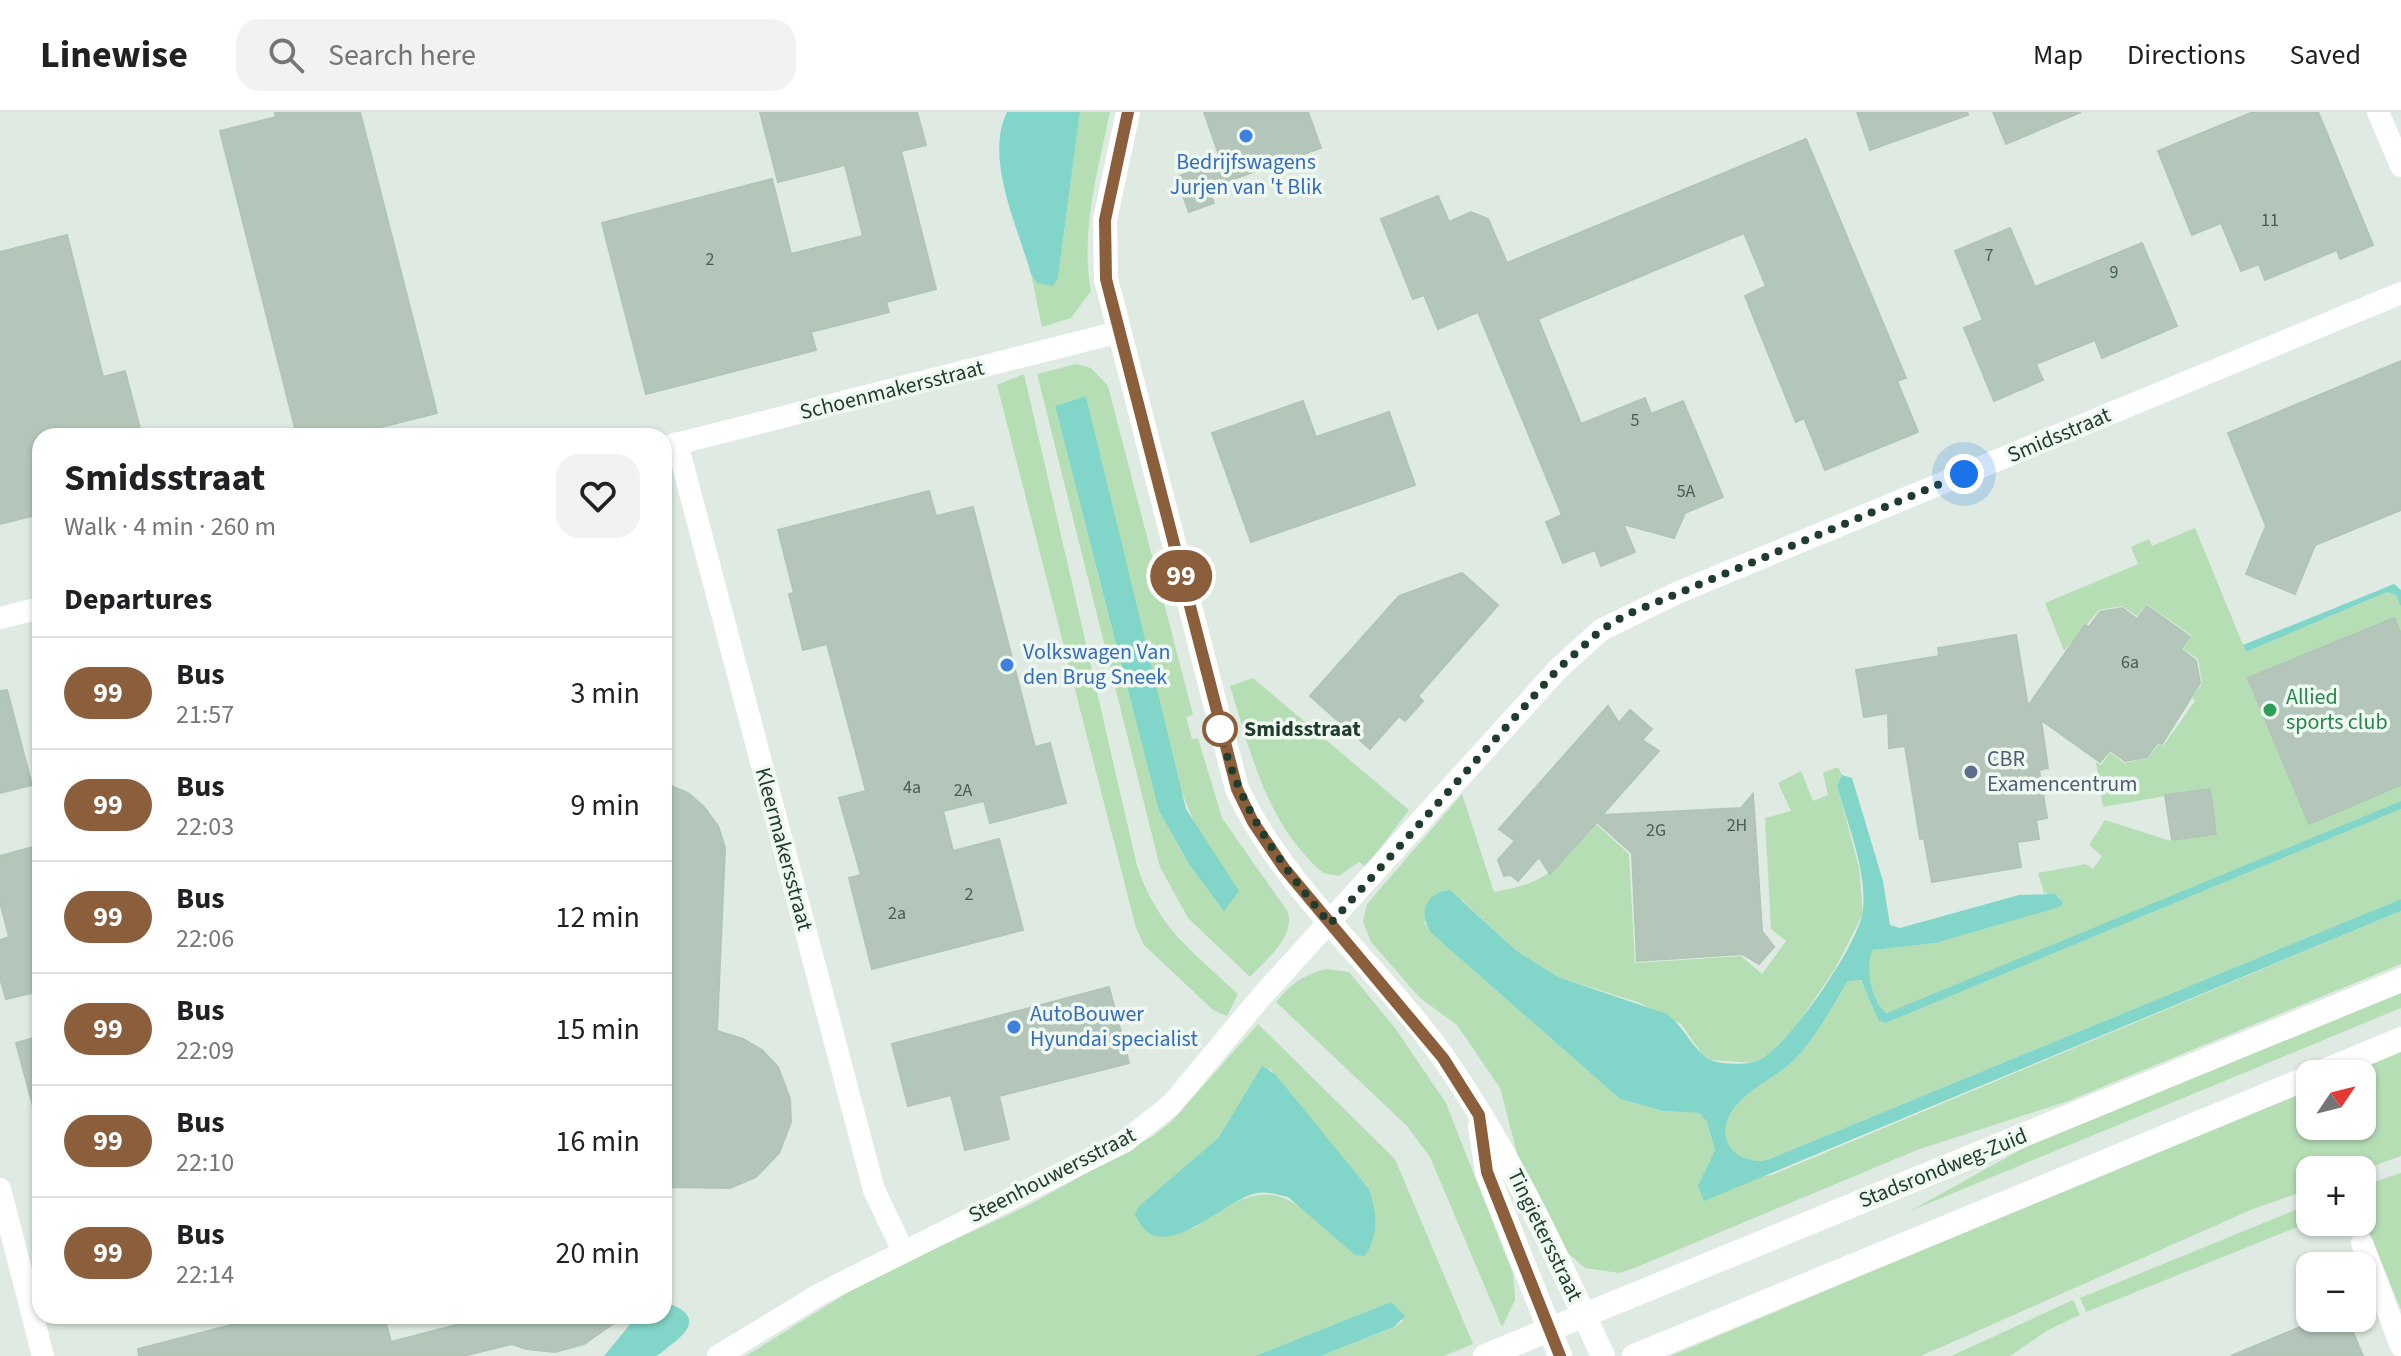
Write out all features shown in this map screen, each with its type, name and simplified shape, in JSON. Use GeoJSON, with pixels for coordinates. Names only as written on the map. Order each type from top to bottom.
{"type":"FeatureCollection","features":[{"type":"Feature","properties":{"kind":"main road","name":"Tingietersstraat"},"geometry":{"type":"LineString","coordinates":[[1128,112],[1105,220],[1103,248],[1106,279],[1237,789],[1253,822],[1284,868],[1443,1058],[1509,1162],[1603,1356]]}},
{"type":"Feature","properties":{"kind":"main road","name":"Stadsrondweg-Zuid"},"geometry":{"type":"LineString","coordinates":[[1485,1356],[2401,980]]}},
{"type":"Feature","properties":{"kind":"main road"},"geometry":{"type":"LineString","coordinates":[[2351,1060],[2401,1039]]}},
{"type":"Feature","properties":{"kind":"main road"},"geometry":{"type":"LineString","coordinates":[[1634,1356],[2296,1083]]}},
{"type":"Feature","properties":{"kind":"main road","name":"Tingietersstraat"},"geometry":{"type":"LineString","coordinates":[[1479,1115],[1487,1172],[1560,1356]]}},
{"type":"Feature","properties":{"kind":"street"},"geometry":{"type":"LineString","coordinates":[[2378,112],[2401,166]]}},
{"type":"Feature","properties":{"kind":"street","name":"Smidsstraat"},"geometry":{"type":"LineString","coordinates":[[1330,924],[1558,669],[1601,630],[1626,615],[2401,293]]}},
{"type":"Feature","properties":{"kind":"street","name":"Schoenmakersstraat"},"geometry":{"type":"LineString","coordinates":[[672,444],[1119,332]]}},
{"type":"Feature","properties":{"kind":"street","name":"Kleermakersstraat"},"geometry":{"type":"LineString","coordinates":[[672,452],[874,1190],[903,1251]]}},
{"type":"Feature","properties":{"kind":"street"},"geometry":{"type":"LineString","coordinates":[[0,618],[32,610]]}},
{"type":"Feature","properties":{"kind":"street","name":"Steenhouwersstraat"},"geometry":{"type":"LineString","coordinates":[[718,1356],[820,1294],[1124,1142],[1171,1105],[1261,997],[1330,924]]}},
{"type":"Feature","properties":{"kind":"street"},"geometry":{"type":"LineString","coordinates":[[0,1189],[32,1313]]}},
{"type":"Feature","properties":{"kind":"street"},"geometry":{"type":"LineString","coordinates":[[2362,1243],[2401,1346]]}},
{"type":"Feature","properties":{"kind":"street"},"geometry":{"type":"LineString","coordinates":[[35,1324],[43,1356]]}},
{"type":"Feature","properties":{"kind":"green space"},"geometry":{"type":"Polygon","coordinates":[[[1080,112],[1110,112],[1089,224],[1091,291],[1071,318],[1042,327],[1031,274],[1037,283],[1058,278],[1080,112]]]}},
{"type":"Feature","properties":{"kind":"green space"},"geometry":{"type":"Polygon","coordinates":[[[1076,364],[1091,368],[1108,386],[1193,715],[1186,717],[1192,739],[1198,738],[1222,818],[1288,912],[1289,922],[1283,939],[1250,977],[1188,918],[1160,867],[1037,374],[1076,364]],[[1086,396],[1055,406],[1159,811],[1189,864],[1198,832],[1179,785],[1086,396]]]}},
{"type":"Feature","properties":{"kind":"green space"},"geometry":{"type":"Polygon","coordinates":[[[1024,374],[1137,866],[1145,888],[1166,922],[1191,951],[1238,994],[1227,1016],[1213,1010],[1144,945],[1136,928],[997,385],[1024,374]]]}},
{"type":"Feature","properties":{"kind":"green space"},"geometry":{"type":"Polygon","coordinates":[[[2195,528],[2246,652],[2387,592],[2396,595],[2401,607],[2401,801],[1892,1012],[1883,1012],[1870,982],[1869,964],[1873,950],[1936,943],[2059,907],[2060,897],[2044,893],[2038,873],[2086,864],[2093,869],[2102,856],[2089,845],[2105,820],[2171,841],[2217,834],[2210,788],[2103,807],[2096,762],[2101,765],[2110,752],[2124,763],[2148,758],[2159,744],[2163,746],[2195,701],[2192,698],[2202,684],[2198,659],[2183,649],[2192,636],[2147,604],[2137,616],[2122,606],[2099,610],[2064,651],[2045,603],[2138,564],[2131,547],[2149,539],[2152,546],[2195,528]]]}},
{"type":"Feature","properties":{"kind":"green space"},"geometry":{"type":"Polygon","coordinates":[[[1253,678],[1409,810],[1366,867],[1359,862],[1339,876],[1323,873],[1288,833],[1263,787],[1230,686],[1253,678]]]}},
{"type":"Feature","properties":{"kind":"green space"},"geometry":{"type":"Polygon","coordinates":[[[1838,767],[1842,775],[1837,786],[1859,867],[1863,914],[1835,969],[1795,1028],[1767,1056],[1754,1063],[1711,1060],[1702,1054],[1681,1024],[1640,1003],[1558,977],[1517,951],[1462,900],[1424,922],[1431,933],[1620,1099],[1663,1111],[1699,1113],[1707,1122],[1715,1150],[1698,1185],[1772,1175],[2401,911],[2401,964],[2068,1101],[1917,1150],[1632,1269],[1619,1273],[1585,1268],[1563,1249],[1517,1153],[1500,1088],[1457,1025],[1420,998],[1371,942],[1363,922],[1367,904],[1462,794],[1494,892],[1528,883],[1552,870],[1596,824],[1629,854],[1635,963],[1741,956],[1762,974],[1786,941],[1771,929],[1765,818],[1791,811],[1778,783],[1801,771],[1813,801],[1828,795],[1823,773],[1838,767]]]}},
{"type":"Feature","properties":{"kind":"green space"},"geometry":{"type":"Polygon","coordinates":[[[2401,809],[2401,899],[1767,1160],[1750,1160],[1730,1147],[1725,1132],[1732,1111],[1749,1093],[1792,1063],[1820,1028],[1848,981],[1860,980],[1886,1023],[2401,809]]]}},
{"type":"Feature","properties":{"kind":"green space"},"geometry":{"type":"Polygon","coordinates":[[[1326,969],[1349,972],[1395,1028],[1446,1103],[1513,1274],[1515,1300],[1502,1327],[1430,1157],[1407,1126],[1276,1002],[1298,981],[1326,969]]]}},
{"type":"Feature","properties":{"kind":"green space"},"geometry":{"type":"Polygon","coordinates":[[[2401,989],[2401,1008],[1910,1211],[2056,1130],[2401,989]]]}},
{"type":"Feature","properties":{"kind":"green space"},"geometry":{"type":"Polygon","coordinates":[[[1258,1024],[1395,1159],[1473,1344],[1444,1356],[1321,1356],[1403,1321],[1391,1302],[1255,1356],[746,1356],[866,1281],[1027,1206],[1153,1136],[1172,1121],[1258,1024]],[[1270,1069],[1219,1137],[1139,1206],[1192,1229],[1231,1205],[1258,1195],[1285,1198],[1299,1207],[1369,1189],[1270,1069]]]}},
{"type":"Feature","properties":{"kind":"green space"},"geometry":{"type":"Polygon","coordinates":[[[2401,1050],[2401,1156],[2376,1165],[2376,1156],[2296,1156],[2296,1194],[2253,1209],[1921,1356],[1670,1356],[2296,1094],[2296,1140],[2376,1140],[2376,1061],[2401,1050]]]}},
{"type":"Feature","properties":{"kind":"green space"},"geometry":{"type":"Polygon","coordinates":[[[2401,1173],[2401,1310],[2371,1236],[2376,1236],[2376,1181],[2401,1173]]]}},
{"type":"Feature","properties":{"kind":"green space"},"geometry":{"type":"Polygon","coordinates":[[[2296,1210],[2296,1228],[2086,1312],[2080,1298],[2296,1210]]]}},
{"type":"Feature","properties":{"kind":"green space"},"geometry":{"type":"Polygon","coordinates":[[[2073,1300],[2080,1315],[2048,1330],[2010,1356],[1951,1356],[2073,1300]]]}},
{"type":"Feature","properties":{"kind":"water"},"geometry":{"type":"Polygon","coordinates":[[[1007,112],[1080,112],[1058,278],[1053,286],[1037,283],[1031,274],[1006,193],[999,151],[1007,112]]]}},
{"type":"Feature","properties":{"kind":"water"},"geometry":{"type":"Polygon","coordinates":[[[1086,396],[1186,809],[1239,891],[1224,911],[1189,864],[1159,811],[1055,406],[1086,396]]]}},
{"type":"Feature","properties":{"kind":"water"},"geometry":{"type":"Polygon","coordinates":[[[2394,584],[2401,590],[2401,607],[2396,595],[2387,592],[2246,652],[2243,645],[2394,584]]]}},
{"type":"Feature","properties":{"kind":"water"},"geometry":{"type":"Polygon","coordinates":[[[1842,775],[1852,778],[1883,881],[1890,925],[1900,928],[2019,895],[2055,894],[2063,902],[2060,907],[1936,943],[1873,950],[1869,965],[1871,984],[1877,1001],[1887,1013],[2401,801],[2401,809],[1886,1023],[1879,1021],[1861,980],[1848,981],[1820,1028],[1792,1063],[1749,1093],[1732,1111],[1725,1132],[1727,1140],[1735,1153],[1750,1160],[1767,1160],[2401,899],[2401,911],[1704,1201],[1698,1185],[1715,1150],[1707,1122],[1699,1113],[1663,1111],[1620,1099],[1431,933],[1425,918],[1426,905],[1435,895],[1450,890],[1517,951],[1558,977],[1667,1014],[1700,1052],[1713,1061],[1734,1064],[1755,1062],[1768,1054],[1802,1018],[1835,970],[1859,926],[1863,911],[1862,880],[1856,848],[1837,786],[1842,775]]]}},
{"type":"Feature","properties":{"kind":"water"},"geometry":{"type":"Polygon","coordinates":[[[1262,1066],[1275,1074],[1369,1189],[1375,1223],[1373,1240],[1365,1256],[1355,1255],[1288,1197],[1265,1192],[1243,1198],[1174,1235],[1159,1237],[1145,1230],[1135,1214],[1139,1206],[1219,1137],[1262,1066]]]}},
{"type":"Feature","properties":{"kind":"water"},"geometry":{"type":"Polygon","coordinates":[[[1391,1302],[1405,1316],[1394,1327],[1321,1356],[1255,1356],[1391,1302]]]}},
{"type":"Feature","properties":{"kind":"water"},"geometry":{"type":"Polygon","coordinates":[[[672,1305],[687,1314],[689,1325],[686,1331],[656,1356],[604,1356],[630,1324],[672,1324],[672,1305]]]}},
{"type":"Feature","properties":{"kind":"building"},"geometry":{"type":"Polygon","coordinates":[[[275,112],[360,112],[437,413],[377,428],[295,428],[220,131],[276,117],[275,112]]]}},
{"type":"Feature","properties":{"kind":"building"},"geometry":{"type":"Polygon","coordinates":[[[760,112],[917,112],[926,145],[901,151],[936,289],[886,302],[889,312],[811,332],[816,350],[646,394],[602,223],[772,179],[791,254],[863,236],[845,165],[778,182],[760,112]]]}},
{"type":"Feature","properties":{"kind":"building"},"geometry":{"type":"Polygon","coordinates":[[[1204,112],[1308,112],[1321,148],[1208,188],[1214,203],[1189,212],[1176,177],[1221,161],[1204,112]]]}},
{"type":"Feature","properties":{"kind":"building"},"geometry":{"type":"Polygon","coordinates":[[[1857,112],[1967,112],[1968,115],[1870,150],[1857,112]]]}},
{"type":"Feature","properties":{"kind":"building"},"geometry":{"type":"Polygon","coordinates":[[[1993,112],[2081,112],[2006,144],[1993,112]]]}},
{"type":"Feature","properties":{"kind":"building"},"geometry":{"type":"Polygon","coordinates":[[[2253,112],[2318,112],[2373,245],[2340,259],[2337,250],[2265,280],[2259,264],[2241,271],[2221,223],[2192,235],[2158,151],[2253,112]]]}},
{"type":"Feature","properties":{"kind":"building"},"geometry":{"type":"Polygon","coordinates":[[[1806,139],[1906,378],[1897,381],[1918,432],[1825,470],[1804,418],[1796,422],[1745,296],[1766,286],[1744,233],[1538,319],[1581,424],[1645,398],[1651,414],[1683,401],[1723,497],[1685,513],[1674,538],[1623,524],[1635,552],[1601,566],[1595,550],[1563,563],[1546,522],[1562,515],[1478,312],[1438,329],[1424,295],[1413,299],[1381,219],[1438,196],[1449,222],[1471,212],[1488,219],[1507,263],[1806,139]]]}},
{"type":"Feature","properties":{"kind":"building"},"geometry":{"type":"Polygon","coordinates":[[[2010,228],[2035,287],[2142,243],[2177,326],[2102,358],[2095,340],[2036,364],[2043,380],[1994,401],[1964,328],[1983,320],[1955,251],[2010,228]]]}},
{"type":"Feature","properties":{"kind":"building"},"geometry":{"type":"Polygon","coordinates":[[[67,235],[103,377],[125,371],[140,428],[32,428],[32,516],[0,524],[0,252],[67,235]]]}},
{"type":"Feature","properties":{"kind":"building"},"geometry":{"type":"Polygon","coordinates":[[[2401,361],[2401,510],[2315,545],[2295,594],[2246,574],[2266,526],[2228,433],[2401,361]]]}},
{"type":"Feature","properties":{"kind":"building"},"geometry":{"type":"Polygon","coordinates":[[[1303,401],[1316,437],[1389,412],[1415,485],[1251,542],[1212,433],[1303,401]]]}},
{"type":"Feature","properties":{"kind":"building"},"geometry":{"type":"Polygon","coordinates":[[[929,491],[936,516],[973,507],[1035,747],[1050,743],[1066,803],[990,823],[984,801],[943,811],[953,851],[999,839],[1023,930],[872,969],[849,878],[861,875],[839,798],[866,791],[827,644],[803,650],[789,594],[794,593],[778,530],[929,491]]]}},
{"type":"Feature","properties":{"kind":"building"},"geometry":{"type":"Polygon","coordinates":[[[1462,573],[1498,605],[1418,696],[1423,701],[1405,721],[1399,716],[1370,749],[1310,696],[1399,596],[1462,573]]]}},
{"type":"Feature","properties":{"kind":"building"},"geometry":{"type":"Polygon","coordinates":[[[2147,606],[2190,637],[2181,649],[2196,661],[2200,683],[2162,744],[2158,742],[2147,757],[2125,761],[2110,750],[2100,762],[2041,720],[2048,768],[2039,770],[2047,818],[2036,820],[2039,839],[2017,842],[2021,867],[1932,882],[1924,838],[1920,839],[1905,746],[1889,748],[1888,713],[1864,717],[1856,670],[1939,656],[1938,648],[2016,635],[2028,706],[2085,625],[2089,627],[2100,612],[2122,608],[2137,619],[2147,606]]]}},
{"type":"Feature","properties":{"kind":"building"},"geometry":{"type":"Polygon","coordinates":[[[2394,618],[2401,634],[2401,785],[2309,824],[2248,678],[2394,618]]]}},
{"type":"Feature","properties":{"kind":"building"},"geometry":{"type":"Polygon","coordinates":[[[7,690],[32,785],[0,793],[0,691],[7,690]]]}},
{"type":"Feature","properties":{"kind":"building"},"geometry":{"type":"Polygon","coordinates":[[[1608,706],[1619,723],[1630,710],[1652,729],[1642,740],[1659,751],[1602,815],[1741,808],[1753,794],[1762,931],[1774,947],[1759,964],[1742,954],[1637,961],[1632,853],[1597,822],[1550,874],[1539,857],[1518,881],[1511,875],[1504,876],[1498,860],[1515,841],[1499,829],[1608,706]]]}},
{"type":"Feature","properties":{"kind":"building"},"geometry":{"type":"Polygon","coordinates":[[[672,786],[688,793],[703,806],[718,826],[725,848],[717,1031],[743,1039],[762,1050],[778,1067],[790,1099],[791,1122],[779,1153],[756,1177],[730,1188],[672,1187],[672,786]]]}},
{"type":"Feature","properties":{"kind":"building"},"geometry":{"type":"Polygon","coordinates":[[[2210,789],[2216,834],[2172,840],[2165,795],[2210,789]]]}},
{"type":"Feature","properties":{"kind":"building"},"geometry":{"type":"Polygon","coordinates":[[[32,847],[32,993],[6,999],[0,978],[0,940],[9,937],[0,902],[0,856],[32,847]]]}},
{"type":"Feature","properties":{"kind":"building"},"geometry":{"type":"Polygon","coordinates":[[[1109,987],[1129,1063],[999,1096],[1009,1139],[965,1150],[951,1095],[908,1106],[892,1044],[1109,987]]]}},
{"type":"Feature","properties":{"kind":"building"},"geometry":{"type":"Polygon","coordinates":[[[32,1038],[32,1102],[16,1043],[32,1038]]]}},
{"type":"Feature","properties":{"kind":"building"},"geometry":{"type":"Polygon","coordinates":[[[235,1324],[386,1324],[391,1342],[460,1324],[613,1324],[584,1344],[555,1352],[512,1344],[463,1356],[139,1356],[138,1349],[235,1324]]]}},
{"type":"Feature","properties":{"kind":"building"},"geometry":{"type":"Polygon","coordinates":[[[2296,1329],[2296,1332],[2353,1332],[2363,1356],[2231,1356],[2296,1329]]]}},
{"type":"Feature","properties":{"kind":"bus line","name":"99"},"geometry":{"type":"LineString","coordinates":[[1128,112],[1105,220],[1103,248],[1106,279],[1237,789],[1253,822],[1284,868],[1443,1058],[1479,1115],[1487,1172],[1560,1356]]}},
{"type":"Feature","properties":{"kind":"place","name":"Bedrijfswagens Jurjen van 't Blik"},"geometry":{"type":"Point","coordinates":[1246,136]}},
{"type":"Feature","properties":{"kind":"place","name":"Volkswagen Van den Brug Sneek"},"geometry":{"type":"Point","coordinates":[1007,665]}},
{"type":"Feature","properties":{"kind":"place","name":"Allied sports club"},"geometry":{"type":"Point","coordinates":[2270,710]}},
{"type":"Feature","properties":{"kind":"place","name":"Smidsstraat"},"geometry":{"type":"Point","coordinates":[1220,729]}},
{"type":"Feature","properties":{"kind":"place","name":"CBR Examencentrum"},"geometry":{"type":"Point","coordinates":[1971,772]}},
{"type":"Feature","properties":{"kind":"place","name":"AutoBouwer Hyundai specialist"},"geometry":{"type":"Point","coordinates":[1014,1027]}},
{"type":"Feature","properties":{"kind":"route"},"geometry":{"type":"LineString","coordinates":[[1220,729],[1237,789],[1253,822],[1284,868],[1330,924],[1558,669],[1601,630],[1626,615],[1964,474]]}}]}
